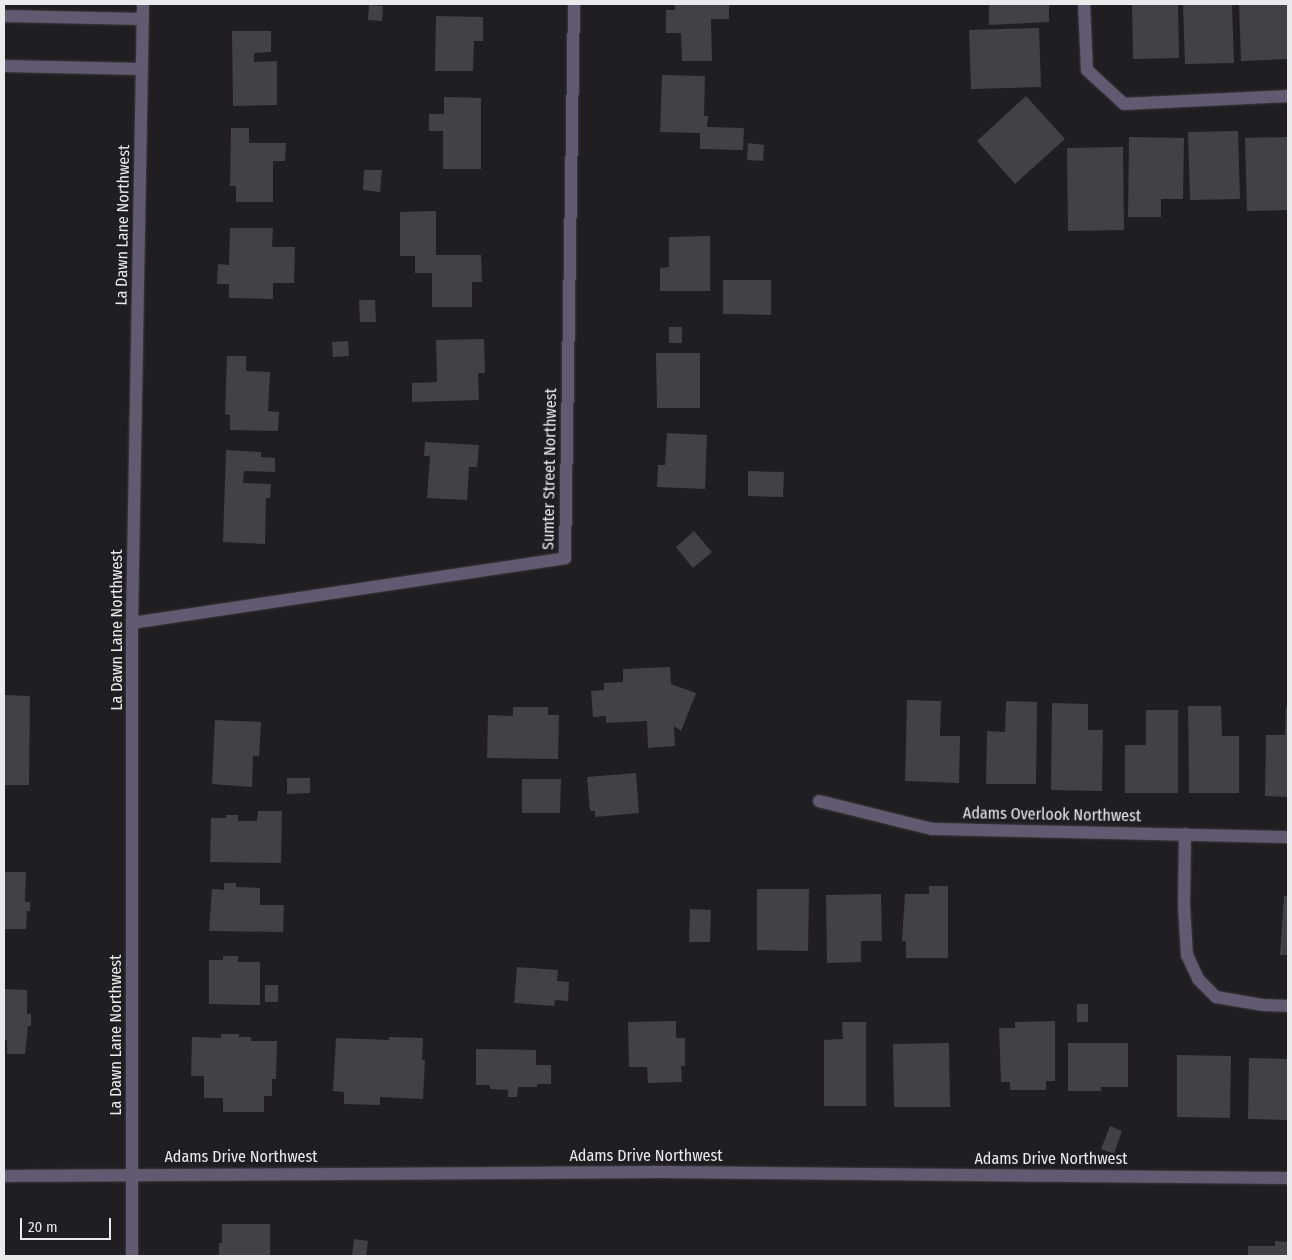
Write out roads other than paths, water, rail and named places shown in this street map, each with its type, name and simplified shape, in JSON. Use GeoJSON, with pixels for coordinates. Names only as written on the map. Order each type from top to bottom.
{"type":"FeatureCollection","features":[{"type":"Feature","properties":{"kind":"street","name":"La Dawn Lane Northwest"},"geometry":{"type":"LineString","coordinates":[[132,1256],[132,622],[143,4]]}},
{"type":"Feature","properties":{"kind":"street","name":"Sumter Street Northwest"},"geometry":{"type":"LineString","coordinates":[[132,622],[565,558],[574,4]]}},
{"type":"Feature","properties":{"kind":"street"},"geometry":{"type":"LineString","coordinates":[[1084,4],[1087,70],[1124,104],[1288,96]]}},
{"type":"Feature","properties":{"kind":"street"},"geometry":{"type":"LineString","coordinates":[[4,16],[143,20]]}},
{"type":"Feature","properties":{"kind":"street"},"geometry":{"type":"LineString","coordinates":[[4,66],[142,69]]}},
{"type":"Feature","properties":{"kind":"street","name":"Adams Overlook Northwest"},"geometry":{"type":"LineString","coordinates":[[819,800],[932,829],[1288,837]]}},
{"type":"Feature","properties":{"kind":"street"},"geometry":{"type":"LineString","coordinates":[[1185,834],[1184,906],[1187,955],[1198,979],[1216,997],[1262,1005],[1288,1006]]}},
{"type":"Feature","properties":{"kind":"street","name":"Adams Drive Northwest"},"geometry":{"type":"LineString","coordinates":[[4,1176],[662,1172],[1288,1178]]}}]}
